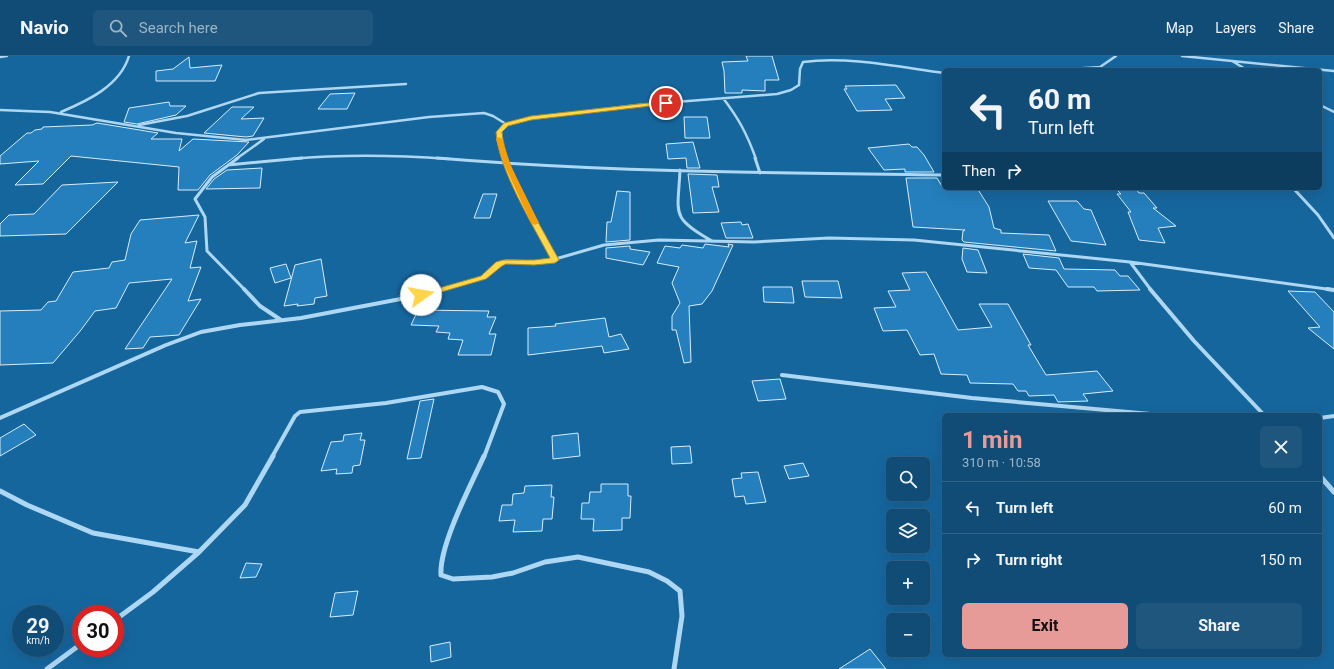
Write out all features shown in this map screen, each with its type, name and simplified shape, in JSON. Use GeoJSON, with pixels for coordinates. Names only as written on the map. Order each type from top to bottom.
{"type":"FeatureCollection","features":[{"type":"Feature","properties":{"kind":"street"},"geometry":{"type":"LineString","coordinates":[[0,57],[7,56]]}},
{"type":"Feature","properties":{"kind":"street"},"geometry":{"type":"LineString","coordinates":[[59,113],[95,97],[117,75],[128,61],[129,56]]}},
{"type":"Feature","properties":{"kind":"street"},"geometry":{"type":"LineString","coordinates":[[1078,68],[1100,66],[1116,56]]}},
{"type":"Feature","properties":{"kind":"street"},"geometry":{"type":"LineString","coordinates":[[1182,56],[1306,68]]}},
{"type":"Feature","properties":{"kind":"street"},"geometry":{"type":"LineString","coordinates":[[555,260],[519,192],[507,164],[500,141],[499,132],[506,124],[531,118],[638,105],[763,96],[794,89],[799,85],[800,69],[803,62],[809,60],[842,61],[942,73]]}},
{"type":"Feature","properties":{"kind":"street"},"geometry":{"type":"LineString","coordinates":[[1231,60],[1244,68]]}},
{"type":"Feature","properties":{"kind":"street"},"geometry":{"type":"LineString","coordinates":[[1322,70],[1334,71]]}},
{"type":"Feature","properties":{"kind":"street"},"geometry":{"type":"LineString","coordinates":[[135,126],[184,117],[243,96],[259,93],[406,84]]}},
{"type":"Feature","properties":{"kind":"street"},"geometry":{"type":"LineString","coordinates":[[723,98],[738,117],[748,136],[760,173]]}},
{"type":"Feature","properties":{"kind":"street"},"geometry":{"type":"LineString","coordinates":[[1322,106],[1334,112]]}},
{"type":"Feature","properties":{"kind":"street"},"geometry":{"type":"LineString","coordinates":[[0,110],[21,108],[135,126],[246,140],[265,139],[429,117],[470,114],[488,114],[506,124]]}},
{"type":"Feature","properties":{"kind":"street"},"geometry":{"type":"LineString","coordinates":[[265,139],[212,177],[195,199],[205,217],[206,251],[260,306],[281,320]]}},
{"type":"Feature","properties":{"kind":"street"},"geometry":{"type":"LineString","coordinates":[[228,165],[336,155],[399,155],[507,164],[760,173],[942,175]]}},
{"type":"Feature","properties":{"kind":"street"},"geometry":{"type":"LineString","coordinates":[[680,170],[678,210],[680,219],[712,241]]}},
{"type":"Feature","properties":{"kind":"street"},"geometry":{"type":"LineString","coordinates":[[1295,190],[1318,215],[1334,238]]}},
{"type":"Feature","properties":{"kind":"street"},"geometry":{"type":"LineString","coordinates":[[0,418],[166,345],[201,332],[240,325],[302,318],[432,293],[484,277],[499,264],[506,262],[539,262],[555,260],[604,246],[630,242],[659,240],[754,242],[829,238],[914,240],[1130,262],[1334,290]]}},
{"type":"Feature","properties":{"kind":"street"},"geometry":{"type":"LineString","coordinates":[[1130,262],[1154,296],[1201,350],[1262,413]]}},
{"type":"Feature","properties":{"kind":"street"},"geometry":{"type":"LineString","coordinates":[[782,375],[928,393],[1137,413]]}},
{"type":"Feature","properties":{"kind":"street"},"geometry":{"type":"LineString","coordinates":[[124,613],[153,592],[199,552],[245,505],[295,416],[300,412],[386,403],[482,387],[498,392],[504,404],[497,425],[458,516],[444,553],[440,568],[441,575],[453,579],[492,577],[513,573],[545,562],[578,557],[649,572],[667,581],[680,591],[682,616],[674,669]]}},
{"type":"Feature","properties":{"kind":"street"},"geometry":{"type":"LineString","coordinates":[[1322,418],[1334,416]]}},
{"type":"Feature","properties":{"kind":"street"},"geometry":{"type":"LineString","coordinates":[[1322,478],[1334,492]]}},
{"type":"Feature","properties":{"kind":"street"},"geometry":{"type":"LineString","coordinates":[[0,491],[27,505],[93,533],[199,552]]}},
{"type":"Feature","properties":{"kind":"street"},"geometry":{"type":"LineString","coordinates":[[47,669],[72,651]]}},
{"type":"Feature","properties":{"kind":"building"},"geometry":{"type":"Polygon","coordinates":[[[746,56],[772,56],[779,80],[765,80],[765,91],[742,90],[742,93],[725,93],[722,62],[748,61],[746,56]]]}},
{"type":"Feature","properties":{"kind":"building"},"geometry":{"type":"Polygon","coordinates":[[[189,57],[190,68],[222,65],[215,81],[156,81],[156,71],[173,69],[189,57]]]}},
{"type":"Feature","properties":{"kind":"building"},"geometry":{"type":"Polygon","coordinates":[[[896,85],[905,98],[885,99],[892,110],[857,111],[844,89],[847,89],[845,86],[896,85]]]}},
{"type":"Feature","properties":{"kind":"building"},"geometry":{"type":"Polygon","coordinates":[[[355,93],[347,109],[318,109],[330,94],[355,93]]]}},
{"type":"Feature","properties":{"kind":"building"},"geometry":{"type":"Polygon","coordinates":[[[169,102],[170,106],[186,106],[176,115],[137,124],[124,122],[129,108],[169,102]]]}},
{"type":"Feature","properties":{"kind":"building"},"geometry":{"type":"Polygon","coordinates":[[[232,107],[254,107],[241,119],[264,118],[253,136],[246,137],[204,133],[232,107]]]}},
{"type":"Feature","properties":{"kind":"building"},"geometry":{"type":"Polygon","coordinates":[[[684,117],[707,117],[710,138],[685,138],[684,117]]]}},
{"type":"Feature","properties":{"kind":"building"},"geometry":{"type":"Polygon","coordinates":[[[97,123],[158,133],[151,139],[182,139],[179,151],[193,139],[249,142],[237,155],[210,175],[198,190],[178,190],[179,167],[71,156],[43,184],[15,185],[39,161],[0,164],[0,156],[27,133],[42,129],[43,127],[92,125],[97,123]]]}},
{"type":"Feature","properties":{"kind":"building"},"geometry":{"type":"Polygon","coordinates":[[[693,142],[700,168],[687,168],[686,158],[668,159],[666,144],[693,142]]]}},
{"type":"Feature","properties":{"kind":"building"},"geometry":{"type":"Polygon","coordinates":[[[909,144],[912,147],[917,147],[924,155],[934,172],[905,172],[905,169],[884,170],[868,148],[909,144]]]}},
{"type":"Feature","properties":{"kind":"building"},"geometry":{"type":"Polygon","coordinates":[[[262,168],[260,188],[206,189],[214,179],[227,170],[262,168]]]}},
{"type":"Feature","properties":{"kind":"building"},"geometry":{"type":"Polygon","coordinates":[[[688,174],[717,175],[719,187],[712,187],[719,212],[693,213],[688,174]]]}},
{"type":"Feature","properties":{"kind":"building"},"geometry":{"type":"Polygon","coordinates":[[[906,178],[937,178],[942,186],[942,190],[978,190],[989,207],[994,228],[1001,230],[1001,233],[1049,235],[1056,251],[964,242],[962,240],[963,231],[965,230],[913,227],[906,178]]]}},
{"type":"Feature","properties":{"kind":"building"},"geometry":{"type":"Polygon","coordinates":[[[118,182],[66,234],[0,236],[0,224],[9,215],[34,214],[62,185],[118,182]]]}},
{"type":"Feature","properties":{"kind":"building"},"geometry":{"type":"Polygon","coordinates":[[[1117,190],[1137,190],[1139,193],[1144,193],[1157,208],[1153,208],[1176,226],[1158,228],[1165,243],[1139,240],[1128,212],[1131,212],[1117,194],[1121,194],[1117,190]]]}},
{"type":"Feature","properties":{"kind":"building"},"geometry":{"type":"Polygon","coordinates":[[[617,191],[630,192],[630,240],[606,242],[607,222],[611,222],[617,191]]]}},
{"type":"Feature","properties":{"kind":"building"},"geometry":{"type":"Polygon","coordinates":[[[483,194],[497,194],[490,218],[474,218],[483,194]]]}},
{"type":"Feature","properties":{"kind":"building"},"geometry":{"type":"Polygon","coordinates":[[[1048,201],[1077,201],[1084,209],[1091,210],[1106,245],[1071,241],[1048,201]]]}},
{"type":"Feature","properties":{"kind":"building"},"geometry":{"type":"Polygon","coordinates":[[[199,215],[185,243],[197,241],[190,268],[201,267],[188,301],[201,299],[179,335],[150,337],[143,348],[125,349],[172,279],[129,283],[116,308],[95,311],[53,363],[0,365],[0,311],[41,310],[48,302],[56,301],[73,272],[109,268],[112,262],[125,260],[131,234],[140,220],[199,215]]]}},
{"type":"Feature","properties":{"kind":"building"},"geometry":{"type":"Polygon","coordinates":[[[741,222],[742,225],[748,224],[753,238],[726,238],[721,223],[741,222]]]}},
{"type":"Feature","properties":{"kind":"building"},"geometry":{"type":"Polygon","coordinates":[[[705,244],[729,247],[728,244],[733,245],[712,291],[702,304],[689,306],[691,362],[684,363],[676,330],[672,330],[672,316],[680,303],[672,283],[679,267],[657,263],[665,246],[680,248],[682,245],[703,248],[705,244]]]}},
{"type":"Feature","properties":{"kind":"building"},"geometry":{"type":"Polygon","coordinates":[[[630,246],[630,249],[650,252],[643,265],[606,258],[606,248],[630,246]]]}},
{"type":"Feature","properties":{"kind":"building"},"geometry":{"type":"Polygon","coordinates":[[[963,248],[978,250],[987,273],[967,272],[962,259],[963,248]]]}},
{"type":"Feature","properties":{"kind":"building"},"geometry":{"type":"Polygon","coordinates":[[[1023,254],[1059,258],[1064,269],[1115,270],[1120,276],[1128,276],[1140,290],[1097,291],[1094,287],[1068,287],[1056,270],[1029,268],[1023,254]]]}},
{"type":"Feature","properties":{"kind":"building"},"geometry":{"type":"Polygon","coordinates":[[[321,259],[327,296],[315,298],[314,304],[284,306],[295,265],[321,259]]]}},
{"type":"Feature","properties":{"kind":"building"},"geometry":{"type":"Polygon","coordinates":[[[286,264],[291,278],[275,283],[270,268],[286,264]]]}},
{"type":"Feature","properties":{"kind":"building"},"geometry":{"type":"Polygon","coordinates":[[[926,272],[958,330],[992,327],[979,304],[1008,304],[1031,345],[1028,345],[1046,375],[1097,371],[1113,391],[1083,394],[1088,401],[1058,402],[1054,395],[1029,396],[1026,391],[1018,391],[1013,384],[970,383],[967,375],[941,374],[934,354],[920,355],[907,330],[883,331],[874,308],[896,307],[888,291],[910,290],[902,273],[926,272]]]}},
{"type":"Feature","properties":{"kind":"building"},"geometry":{"type":"Polygon","coordinates":[[[802,281],[838,281],[842,298],[805,297],[802,281]]]}},
{"type":"Feature","properties":{"kind":"building"},"geometry":{"type":"Polygon","coordinates":[[[763,287],[792,287],[794,303],[764,302],[763,287]]]}},
{"type":"Feature","properties":{"kind":"building"},"geometry":{"type":"Polygon","coordinates":[[[1288,291],[1315,292],[1334,312],[1334,349],[1308,328],[1320,327],[1288,291]]]}},
{"type":"Feature","properties":{"kind":"building"},"geometry":{"type":"Polygon","coordinates":[[[418,310],[489,311],[487,317],[496,317],[489,334],[496,334],[491,355],[458,355],[463,340],[448,339],[450,333],[436,332],[439,326],[411,325],[418,310]]]}},
{"type":"Feature","properties":{"kind":"building"},"geometry":{"type":"Polygon","coordinates":[[[605,318],[609,337],[621,334],[629,349],[604,353],[602,346],[528,355],[528,328],[556,326],[555,324],[605,318]]]}},
{"type":"Feature","properties":{"kind":"building"},"geometry":{"type":"Polygon","coordinates":[[[780,379],[786,399],[758,401],[752,381],[780,379]]]}},
{"type":"Feature","properties":{"kind":"building"},"geometry":{"type":"Polygon","coordinates":[[[434,399],[421,458],[407,459],[420,401],[434,399]]]}},
{"type":"Feature","properties":{"kind":"building"},"geometry":{"type":"Polygon","coordinates":[[[24,424],[36,435],[0,456],[0,438],[24,424]]]}},
{"type":"Feature","properties":{"kind":"building"},"geometry":{"type":"Polygon","coordinates":[[[362,433],[360,440],[365,440],[360,465],[353,466],[352,473],[336,474],[337,469],[321,471],[331,442],[343,441],[344,435],[362,433]]]}},
{"type":"Feature","properties":{"kind":"building"},"geometry":{"type":"Polygon","coordinates":[[[578,433],[580,456],[553,459],[552,436],[578,433]]]}},
{"type":"Feature","properties":{"kind":"building"},"geometry":{"type":"Polygon","coordinates":[[[690,446],[692,463],[672,464],[671,447],[690,446]]]}},
{"type":"Feature","properties":{"kind":"building"},"geometry":{"type":"Polygon","coordinates":[[[803,463],[809,476],[789,479],[784,466],[803,463]]]}},
{"type":"Feature","properties":{"kind":"building"},"geometry":{"type":"Polygon","coordinates":[[[758,472],[766,502],[746,504],[744,496],[735,497],[732,479],[742,478],[741,473],[758,472]]]}},
{"type":"Feature","properties":{"kind":"building"},"geometry":{"type":"Polygon","coordinates":[[[601,484],[628,484],[628,496],[631,496],[630,518],[622,518],[622,530],[593,531],[594,519],[581,519],[582,503],[589,503],[590,492],[601,492],[601,484]]]}},
{"type":"Feature","properties":{"kind":"building"},"geometry":{"type":"Polygon","coordinates":[[[552,485],[551,497],[554,497],[552,519],[543,519],[542,531],[513,532],[515,520],[499,521],[502,505],[512,505],[513,494],[524,493],[525,486],[552,485]]]}},
{"type":"Feature","properties":{"kind":"building"},"geometry":{"type":"Polygon","coordinates":[[[246,563],[262,564],[256,577],[240,578],[246,563]]]}},
{"type":"Feature","properties":{"kind":"building"},"geometry":{"type":"Polygon","coordinates":[[[358,591],[353,615],[330,617],[335,593],[358,591]]]}},
{"type":"Feature","properties":{"kind":"building"},"geometry":{"type":"Polygon","coordinates":[[[450,642],[451,657],[431,662],[430,646],[450,642]]]}},
{"type":"Feature","properties":{"kind":"building"},"geometry":{"type":"Polygon","coordinates":[[[870,649],[886,669],[839,669],[870,649]]]}},
{"type":"Feature","properties":{"kind":"slow traffic"},"geometry":{"type":"LineString","coordinates":[[499,139],[507,164],[519,192],[535,223]]}},
{"type":"Feature","properties":{"kind":"route"},"geometry":{"type":"LineString","coordinates":[[421,295],[444,290],[484,277],[499,264],[506,262],[545,262],[555,260],[519,192],[507,164],[500,141],[499,132],[506,124],[531,118],[666,103]]}}]}
